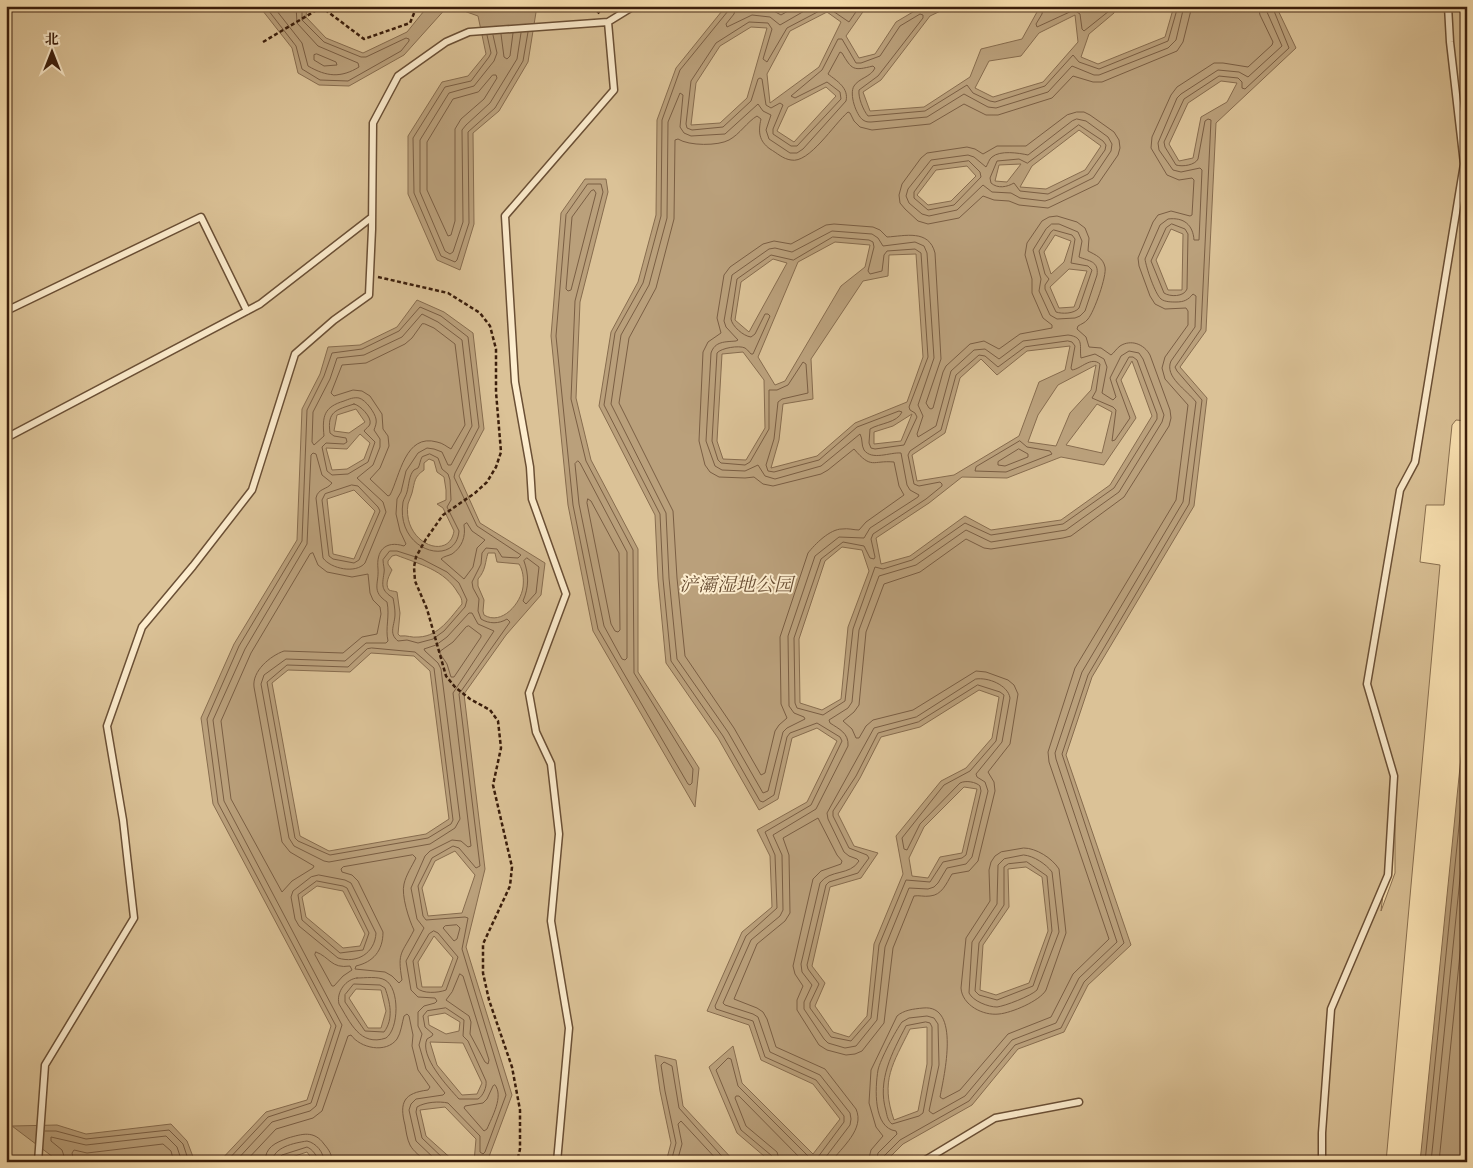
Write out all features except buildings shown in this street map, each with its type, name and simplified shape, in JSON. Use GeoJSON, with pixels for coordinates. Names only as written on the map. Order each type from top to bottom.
{"type":"FeatureCollection","features":[{"type":"Feature","properties":{"kind":"lane"},"geometry":{"type":"LineString","coordinates":[[38,1162],[45,1065],[134,918],[123,820],[107,726],[142,627],[193,566],[252,490],[295,354],[334,320],[369,295],[372,217],[372,124],[398,76],[446,42],[469,32],[608,22],[634,6]]}},
{"type":"Feature","properties":{"kind":"lane"},"geometry":{"type":"LineString","coordinates":[[1322,1162],[1322,1133],[1331,1009],[1388,875],[1394,776],[1367,684],[1400,490],[1415,462],[1464,164],[1450,42],[1448,6]]}},
{"type":"Feature","properties":{"kind":"lane"},"geometry":{"type":"LineString","coordinates":[[557,1162],[569,1028],[551,921],[559,834],[551,764],[536,732],[529,693],[566,594],[532,499],[530,467],[515,382],[505,216],[614,90],[608,22]]}},
{"type":"Feature","properties":{"kind":"lane"},"geometry":{"type":"LineString","coordinates":[[6,311],[202,217],[247,311]]}},
{"type":"Feature","properties":{"kind":"lane"},"geometry":{"type":"LineString","coordinates":[[6,438],[260,304],[372,217]]}},
{"type":"Feature","properties":{"kind":"lane"},"geometry":{"type":"LineString","coordinates":[[922,1162],[995,1118],[1079,1102]]}},
{"type":"Feature","properties":{"kind":"path"},"geometry":{"type":"LineString","coordinates":[[263,42],[320,7],[364,39],[410,23],[417,6]]}},
{"type":"Feature","properties":{"kind":"path"},"geometry":{"type":"LineString","coordinates":[[370,275],[448,293],[480,313],[490,326],[496,349],[496,392],[501,452],[496,467],[487,482],[475,493],[452,507],[434,525],[416,557],[414,567],[415,581],[427,610],[446,676],[455,687],[470,699],[490,710],[498,721],[501,748],[493,786],[512,866],[510,886],[483,944],[483,973],[489,1000],[512,1067],[520,1110],[520,1149],[517,1162]]}},
{"type":"Feature","properties":{"kind":"green space","name":"浐灞湿地公园"},"geometry":{"type":"Polygon","coordinates":[[[6,6],[1467,6],[1467,421],[1456,420],[1452,425],[1444,505],[1426,505],[1420,562],[1440,565],[1386,1162],[6,1162],[6,6]],[[1395,792],[1381,911],[1395,873],[1395,792]]]}},
{"type":"Feature","properties":{"kind":"water"},"geometry":{"type":"Polygon","coordinates":[[[259,6],[307,6],[306,17],[326,38],[363,53],[407,32],[428,6],[448,6],[404,55],[349,86],[319,85],[298,73],[292,48],[259,6]]]}},
{"type":"Feature","properties":{"kind":"water"},"geometry":{"type":"Polygon","coordinates":[[[450,6],[537,6],[528,62],[499,111],[473,133],[474,224],[460,270],[437,260],[408,194],[408,136],[442,82],[468,76],[486,54],[478,16],[450,6]]]}},
{"type":"Feature","properties":{"kind":"water"},"geometry":{"type":"Polygon","coordinates":[[[726,6],[867,6],[846,36],[859,58],[875,54],[896,22],[923,6],[951,6],[930,16],[881,80],[863,92],[870,111],[924,107],[970,77],[981,49],[1022,39],[1037,12],[1038,6],[1057,6],[1058,8],[1115,6],[1114,13],[1089,34],[1081,57],[1098,64],[1165,37],[1174,6],[1276,6],[1296,48],[1216,123],[1206,331],[1180,367],[1207,398],[1194,506],[1092,677],[1066,755],[1131,945],[1088,985],[1064,1032],[1018,1049],[972,1105],[903,1144],[885,1162],[771,1162],[737,1133],[709,1067],[733,1046],[742,1083],[813,1154],[840,1119],[813,1084],[761,1060],[749,1025],[707,1011],[742,932],[772,907],[770,856],[757,830],[807,802],[837,741],[817,728],[792,738],[778,799],[759,810],[718,738],[666,663],[658,579],[655,515],[599,406],[611,332],[638,282],[656,215],[657,120],[676,68],[726,6]],[[827,12],[790,31],[767,74],[770,103],[819,67],[841,22],[827,12]],[[1075,15],[1039,33],[1021,56],[989,61],[975,88],[993,97],[1043,82],[1078,42],[1075,15]],[[751,27],[720,46],[696,83],[691,125],[720,123],[747,98],[767,28],[751,27]],[[1221,81],[1188,103],[1169,144],[1179,161],[1193,158],[1201,117],[1227,102],[1237,83],[1221,81]],[[826,87],[788,107],[777,131],[794,142],[836,96],[826,87]],[[1079,130],[1032,166],[1020,187],[1046,189],[1085,170],[1101,146],[1079,130]],[[1021,164],[999,165],[995,181],[1007,182],[1021,164]],[[967,166],[936,170],[917,195],[928,205],[951,201],[976,176],[967,166]],[[1171,229],[1156,260],[1168,290],[1182,290],[1183,234],[1171,229]],[[1055,235],[1044,252],[1051,274],[1064,262],[1071,241],[1055,235]],[[835,242],[798,262],[758,357],[775,385],[785,381],[841,286],[865,267],[870,245],[835,242]],[[916,254],[889,255],[888,276],[863,281],[811,359],[813,399],[783,404],[779,440],[771,468],[817,456],[855,423],[907,402],[923,357],[916,254]],[[773,259],[741,282],[735,320],[749,332],[787,263],[773,259]],[[1069,269],[1050,287],[1059,308],[1074,307],[1087,271],[1069,269]],[[1070,346],[1027,351],[997,375],[981,359],[960,378],[945,433],[912,455],[917,481],[954,475],[1019,436],[1039,382],[1065,370],[1070,346]],[[743,352],[722,354],[717,441],[723,459],[746,460],[765,428],[764,380],[743,352]],[[1132,361],[1121,380],[1136,418],[1104,465],[1061,457],[1007,478],[962,477],[929,503],[876,538],[881,564],[910,556],[965,516],[991,530],[1061,520],[1110,485],[1152,416],[1132,361]],[[1096,365],[1058,385],[1038,415],[1028,442],[1056,446],[1070,413],[1091,390],[1096,365]],[[1097,404],[1066,445],[1102,453],[1112,412],[1097,404]],[[912,414],[893,426],[874,432],[874,444],[901,441],[912,414]],[[842,547],[825,561],[799,639],[800,703],[822,710],[841,699],[848,627],[869,571],[862,550],[842,547]],[[979,690],[920,727],[881,737],[860,778],[838,814],[854,846],[878,853],[861,878],[830,887],[812,966],[825,983],[815,1006],[833,1032],[849,1037],[867,1016],[874,944],[903,874],[896,836],[941,781],[966,768],[992,738],[999,697],[979,690]],[[964,787],[924,827],[909,858],[912,876],[928,878],[940,857],[962,853],[977,789],[964,787]],[[1026,867],[1008,869],[1009,907],[983,945],[980,990],[996,995],[1029,983],[1048,931],[1042,877],[1026,867]],[[927,1027],[910,1029],[894,1063],[888,1083],[888,1094],[894,1120],[918,1111],[927,1064],[927,1027]]]}},
{"type":"Feature","properties":{"kind":"water"},"geometry":{"type":"Polygon","coordinates":[[[585,179],[606,179],[608,192],[580,302],[576,398],[591,460],[638,549],[638,672],[699,768],[695,807],[593,631],[568,505],[551,336],[561,213],[585,179]]]}},
{"type":"Feature","properties":{"kind":"water"},"geometry":{"type":"Polygon","coordinates":[[[417,300],[444,312],[473,333],[484,429],[459,476],[480,523],[545,563],[541,595],[506,635],[464,694],[485,869],[466,947],[512,1095],[487,1162],[474,1162],[476,1139],[445,1107],[420,1110],[426,1136],[455,1162],[314,1162],[307,1152],[277,1162],[219,1162],[266,1112],[307,1100],[331,1026],[213,804],[201,718],[234,644],[297,540],[302,409],[320,374],[328,347],[360,345],[397,327],[417,300]],[[356,409],[337,415],[334,431],[349,433],[365,422],[356,409]],[[360,434],[347,449],[326,448],[332,470],[347,469],[364,459],[370,443],[360,434]],[[429,459],[424,463],[424,470],[418,475],[408,504],[408,518],[412,529],[427,544],[444,545],[450,540],[454,531],[443,508],[437,504],[446,500],[444,477],[437,472],[434,461],[429,459]],[[354,490],[327,499],[333,554],[354,559],[375,511],[354,490]],[[488,553],[486,563],[478,579],[478,586],[484,600],[483,611],[484,615],[497,618],[510,611],[519,600],[523,587],[522,572],[519,564],[497,562],[495,553],[488,553]],[[396,555],[392,556],[388,561],[392,570],[387,585],[389,590],[397,592],[400,613],[398,634],[400,636],[426,636],[438,630],[462,604],[461,597],[453,585],[439,573],[396,555]],[[371,653],[350,672],[288,670],[272,683],[300,836],[329,851],[426,834],[449,819],[430,671],[414,656],[371,653]],[[455,851],[435,861],[422,888],[428,916],[462,913],[475,875],[455,851]],[[317,886],[302,897],[306,917],[343,948],[360,946],[365,934],[343,891],[317,886]],[[434,936],[418,962],[422,987],[442,987],[453,958],[434,936]],[[356,989],[349,998],[368,1028],[381,1028],[386,1011],[381,990],[356,989]],[[445,1013],[428,1016],[429,1025],[446,1034],[459,1031],[460,1022],[445,1013]],[[430,1042],[437,1065],[462,1095],[477,1094],[482,1083],[463,1043],[430,1042]]]}},
{"type":"Feature","properties":{"kind":"water"},"geometry":{"type":"Polygon","coordinates":[[[1467,698],[1467,1162],[1420,1162],[1467,698]]]}},
{"type":"Feature","properties":{"kind":"water"},"geometry":{"type":"Polygon","coordinates":[[[655,1055],[676,1060],[683,1106],[735,1162],[666,1162],[671,1143],[660,1091],[655,1055]]]}},
{"type":"Feature","properties":{"kind":"water"},"geometry":{"type":"Polygon","coordinates":[[[171,1124],[187,1141],[195,1162],[56,1162],[53,1157],[12,1126],[57,1125],[86,1134],[171,1124]]]}}]}
